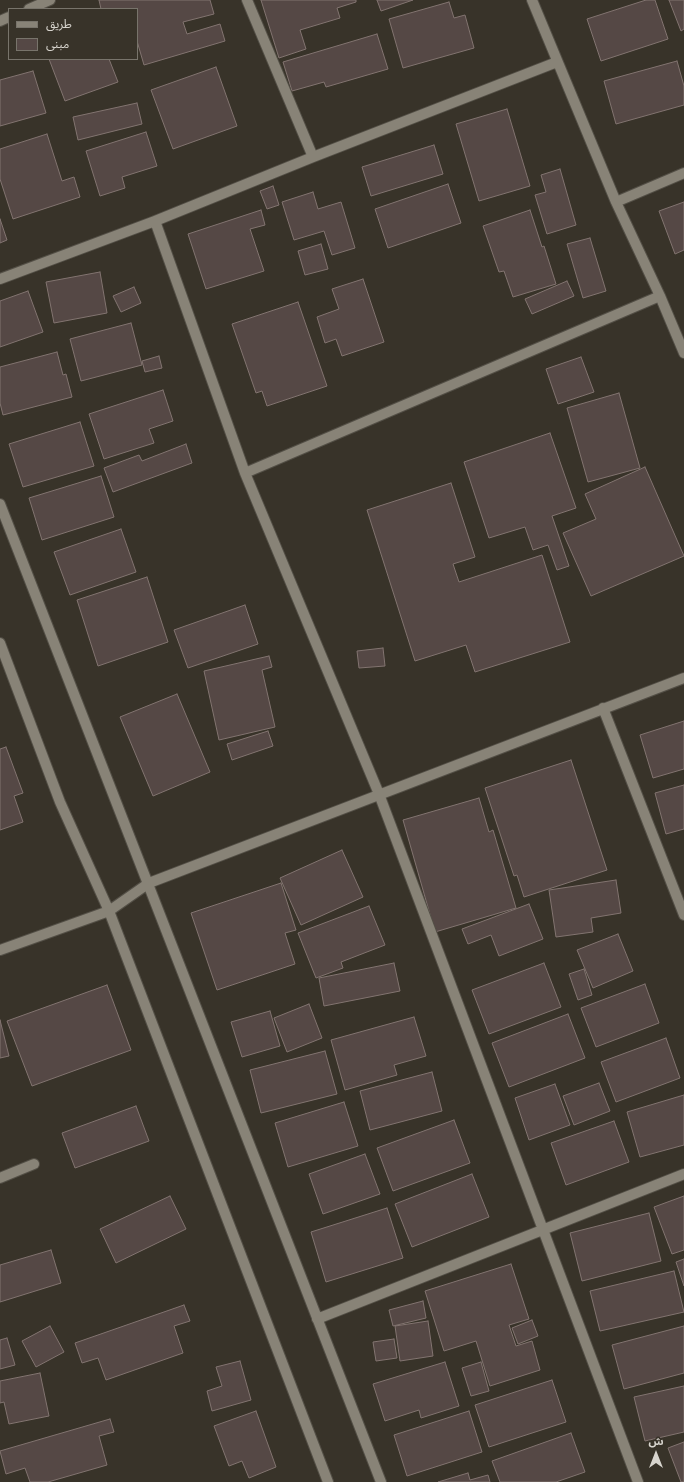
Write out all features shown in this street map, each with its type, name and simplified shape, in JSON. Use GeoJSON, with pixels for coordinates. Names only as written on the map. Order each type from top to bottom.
{"type":"FeatureCollection","features":[{"type":"Feature","properties":{"kind":"street"},"geometry":{"type":"LineString","coordinates":[[31,8],[50,0]]}},
{"type":"Feature","properties":{"kind":"street"},"geometry":{"type":"LineString","coordinates":[[246,0],[313,157]]}},
{"type":"Feature","properties":{"kind":"street"},"geometry":{"type":"LineString","coordinates":[[532,0],[616,202],[660,296],[684,353]]}},
{"type":"Feature","properties":{"kind":"street"},"geometry":{"type":"LineString","coordinates":[[0,279],[155,221],[313,157],[558,62]]}},
{"type":"Feature","properties":{"kind":"street"},"geometry":{"type":"LineString","coordinates":[[616,202],[684,173]]}},
{"type":"Feature","properties":{"kind":"street"},"geometry":{"type":"LineString","coordinates":[[155,221],[244,473],[379,794],[638,1482]]}},
{"type":"Feature","properties":{"kind":"street"},"geometry":{"type":"LineString","coordinates":[[244,473],[660,296]]}},
{"type":"Feature","properties":{"kind":"street"},"geometry":{"type":"LineString","coordinates":[[0,504],[149,883],[381,1482]]}},
{"type":"Feature","properties":{"kind":"street"},"geometry":{"type":"LineString","coordinates":[[0,643],[60,802],[108,911],[328,1482]]}},
{"type":"Feature","properties":{"kind":"street"},"geometry":{"type":"LineString","coordinates":[[0,950],[108,911],[149,883],[684,678]]}},
{"type":"Feature","properties":{"kind":"street"},"geometry":{"type":"LineString","coordinates":[[603,708],[684,916]]}},
{"type":"Feature","properties":{"kind":"street"},"geometry":{"type":"LineString","coordinates":[[0,1178],[34,1164]]}},
{"type":"Feature","properties":{"kind":"street"},"geometry":{"type":"LineString","coordinates":[[317,1319],[684,1174]]}},
{"type":"Feature","properties":{"kind":"building"},"geometry":{"type":"Polygon","coordinates":[[[99,0],[210,0],[214,14],[183,22],[187,34],[220,24],[225,41],[144,65],[138,44],[138,8],[101,8],[99,0]]]}},
{"type":"Feature","properties":{"kind":"building"},"geometry":{"type":"Polygon","coordinates":[[[261,0],[356,0],[356,2],[337,8],[340,18],[300,30],[306,49],[279,58],[261,0]]]}},
{"type":"Feature","properties":{"kind":"building"},"geometry":{"type":"Polygon","coordinates":[[[377,0],[413,0],[381,11],[377,0]]]}},
{"type":"Feature","properties":{"kind":"building"},"geometry":{"type":"Polygon","coordinates":[[[646,0],[655,0],[668,39],[601,61],[587,19],[646,0]]]}},
{"type":"Feature","properties":{"kind":"building"},"geometry":{"type":"Polygon","coordinates":[[[669,0],[684,0],[684,29],[681,31],[669,0]]]}},
{"type":"Feature","properties":{"kind":"building"},"geometry":{"type":"Polygon","coordinates":[[[449,2],[454,18],[465,15],[474,48],[403,68],[389,19],[449,2]]]}},
{"type":"Feature","properties":{"kind":"building"},"geometry":{"type":"Polygon","coordinates":[[[377,34],[388,69],[326,87],[324,82],[292,91],[283,62],[377,34]]]}},
{"type":"Feature","properties":{"kind":"building"},"geometry":{"type":"Polygon","coordinates":[[[49,60],[109,60],[118,82],[65,101],[49,60]]]}},
{"type":"Feature","properties":{"kind":"building"},"geometry":{"type":"Polygon","coordinates":[[[677,61],[684,86],[684,105],[616,124],[604,81],[677,61]]]}},
{"type":"Feature","properties":{"kind":"building"},"geometry":{"type":"Polygon","coordinates":[[[216,67],[237,126],[173,149],[151,90],[216,67]]]}},
{"type":"Feature","properties":{"kind":"building"},"geometry":{"type":"Polygon","coordinates":[[[33,71],[46,113],[0,126],[0,80],[33,71]]]}},
{"type":"Feature","properties":{"kind":"building"},"geometry":{"type":"Polygon","coordinates":[[[137,103],[142,124],[78,140],[73,117],[137,103]]]}},
{"type":"Feature","properties":{"kind":"building"},"geometry":{"type":"Polygon","coordinates":[[[507,109],[530,186],[479,201],[456,124],[507,109]]]}},
{"type":"Feature","properties":{"kind":"building"},"geometry":{"type":"Polygon","coordinates":[[[146,132],[157,166],[122,177],[125,188],[100,196],[86,151],[146,132]]]}},
{"type":"Feature","properties":{"kind":"building"},"geometry":{"type":"Polygon","coordinates":[[[47,134],[62,181],[74,177],[80,197],[13,219],[0,179],[0,149],[47,134]]]}},
{"type":"Feature","properties":{"kind":"building"},"geometry":{"type":"Polygon","coordinates":[[[434,145],[443,174],[371,196],[362,167],[434,145]]]}},
{"type":"Feature","properties":{"kind":"building"},"geometry":{"type":"Polygon","coordinates":[[[560,169],[576,225],[547,234],[535,195],[546,192],[541,175],[560,169]]]}},
{"type":"Feature","properties":{"kind":"building"},"geometry":{"type":"Polygon","coordinates":[[[448,184],[461,223],[388,248],[375,209],[448,184]]]}},
{"type":"Feature","properties":{"kind":"building"},"geometry":{"type":"Polygon","coordinates":[[[273,186],[279,205],[267,209],[260,191],[273,186]]]}},
{"type":"Feature","properties":{"kind":"building"},"geometry":{"type":"Polygon","coordinates":[[[313,192],[318,209],[341,202],[355,248],[332,255],[324,231],[294,240],[282,202],[313,192]]]}},
{"type":"Feature","properties":{"kind":"building"},"geometry":{"type":"Polygon","coordinates":[[[684,202],[684,250],[675,254],[659,211],[684,202]]]}},
{"type":"Feature","properties":{"kind":"building"},"geometry":{"type":"Polygon","coordinates":[[[261,210],[265,225],[250,229],[264,271],[206,289],[188,234],[261,210]]]}},
{"type":"Feature","properties":{"kind":"building"},"geometry":{"type":"Polygon","coordinates":[[[530,210],[542,247],[544,246],[556,284],[513,297],[504,271],[499,272],[483,226],[530,210]]]}},
{"type":"Feature","properties":{"kind":"building"},"geometry":{"type":"Polygon","coordinates":[[[0,219],[7,240],[0,243],[0,219]]]}},
{"type":"Feature","properties":{"kind":"building"},"geometry":{"type":"Polygon","coordinates":[[[590,238],[606,291],[583,298],[567,244],[590,238]]]}},
{"type":"Feature","properties":{"kind":"building"},"geometry":{"type":"Polygon","coordinates":[[[321,244],[328,269],[305,275],[298,251],[321,244]]]}},
{"type":"Feature","properties":{"kind":"building"},"geometry":{"type":"Polygon","coordinates":[[[100,272],[107,313],[54,323],[46,282],[100,272]]]}},
{"type":"Feature","properties":{"kind":"building"},"geometry":{"type":"Polygon","coordinates":[[[363,279],[384,342],[342,356],[336,339],[325,343],[317,317],[339,309],[332,289],[363,279]]]}},
{"type":"Feature","properties":{"kind":"building"},"geometry":{"type":"Polygon","coordinates":[[[567,281],[574,296],[532,314],[525,299],[567,281]]]}},
{"type":"Feature","properties":{"kind":"building"},"geometry":{"type":"Polygon","coordinates":[[[134,287],[141,303],[121,312],[113,296],[134,287]]]}},
{"type":"Feature","properties":{"kind":"building"},"geometry":{"type":"Polygon","coordinates":[[[28,291],[43,332],[0,347],[0,301],[28,291]]]}},
{"type":"Feature","properties":{"kind":"building"},"geometry":{"type":"Polygon","coordinates":[[[298,302],[327,386],[267,406],[262,391],[256,393],[232,324],[298,302]]]}},
{"type":"Feature","properties":{"kind":"building"},"geometry":{"type":"Polygon","coordinates":[[[131,323],[142,365],[81,381],[70,339],[131,323]]]}},
{"type":"Feature","properties":{"kind":"building"},"geometry":{"type":"Polygon","coordinates":[[[57,352],[63,375],[66,374],[72,397],[3,415],[0,403],[0,367],[57,352]]]}},
{"type":"Feature","properties":{"kind":"building"},"geometry":{"type":"Polygon","coordinates":[[[159,356],[162,368],[145,372],[142,361],[159,356]]]}},
{"type":"Feature","properties":{"kind":"building"},"geometry":{"type":"Polygon","coordinates":[[[581,357],[594,392],[558,404],[546,369],[581,357]]]}},
{"type":"Feature","properties":{"kind":"building"},"geometry":{"type":"Polygon","coordinates":[[[163,390],[173,421],[149,429],[154,443],[104,459],[89,414],[163,390]]]}},
{"type":"Feature","properties":{"kind":"building"},"geometry":{"type":"Polygon","coordinates":[[[619,393],[640,468],[588,482],[567,408],[619,393]]]}},
{"type":"Feature","properties":{"kind":"building"},"geometry":{"type":"Polygon","coordinates":[[[80,422],[94,466],[23,487],[9,444],[80,422]]]}},
{"type":"Feature","properties":{"kind":"building"},"geometry":{"type":"Polygon","coordinates":[[[550,433],[576,508],[552,516],[569,566],[557,570],[548,545],[533,550],[525,527],[489,538],[464,462],[550,433]]]}},
{"type":"Feature","properties":{"kind":"building"},"geometry":{"type":"Polygon","coordinates":[[[186,444],[192,463],[113,492],[104,468],[139,455],[142,461],[186,444]]]}},
{"type":"Feature","properties":{"kind":"building"},"geometry":{"type":"Polygon","coordinates":[[[645,467],[684,556],[591,596],[563,533],[596,519],[585,494],[645,467]]]}},
{"type":"Feature","properties":{"kind":"building"},"geometry":{"type":"Polygon","coordinates":[[[101,476],[114,517],[42,540],[29,498],[101,476]]]}},
{"type":"Feature","properties":{"kind":"building"},"geometry":{"type":"Polygon","coordinates":[[[451,483],[475,557],[453,564],[459,582],[542,555],[570,642],[475,672],[466,645],[415,661],[367,510],[451,483]]]}},
{"type":"Feature","properties":{"kind":"building"},"geometry":{"type":"Polygon","coordinates":[[[121,529],[136,572],[70,595],[54,552],[121,529]]]}},
{"type":"Feature","properties":{"kind":"building"},"geometry":{"type":"Polygon","coordinates":[[[147,577],[168,642],[98,666],[77,600],[147,577]]]}},
{"type":"Feature","properties":{"kind":"building"},"geometry":{"type":"Polygon","coordinates":[[[245,605],[258,644],[188,668],[174,630],[245,605]]]}},
{"type":"Feature","properties":{"kind":"building"},"geometry":{"type":"Polygon","coordinates":[[[383,648],[385,666],[359,668],[357,651],[383,648]]]}},
{"type":"Feature","properties":{"kind":"building"},"geometry":{"type":"Polygon","coordinates":[[[269,656],[272,667],[262,670],[275,727],[219,740],[204,671],[269,656]]]}},
{"type":"Feature","properties":{"kind":"building"},"geometry":{"type":"Polygon","coordinates":[[[177,694],[210,772],[153,796],[120,717],[177,694]]]}},
{"type":"Feature","properties":{"kind":"building"},"geometry":{"type":"Polygon","coordinates":[[[684,721],[684,769],[653,778],[640,735],[684,721]]]}},
{"type":"Feature","properties":{"kind":"building"},"geometry":{"type":"Polygon","coordinates":[[[268,731],[273,746],[232,760],[227,744],[268,731]]]}},
{"type":"Feature","properties":{"kind":"building"},"geometry":{"type":"Polygon","coordinates":[[[6,747],[23,793],[14,796],[23,822],[0,830],[0,749],[6,747]]]}},
{"type":"Feature","properties":{"kind":"building"},"geometry":{"type":"Polygon","coordinates":[[[571,760],[607,870],[524,897],[517,875],[514,876],[485,788],[571,760]]]}},
{"type":"Feature","properties":{"kind":"building"},"geometry":{"type":"Polygon","coordinates":[[[684,785],[684,829],[666,834],[655,793],[684,785]]]}},
{"type":"Feature","properties":{"kind":"building"},"geometry":{"type":"Polygon","coordinates":[[[479,798],[489,832],[493,830],[516,908],[435,932],[403,820],[479,798]]]}},
{"type":"Feature","properties":{"kind":"building"},"geometry":{"type":"Polygon","coordinates":[[[342,850],[363,897],[301,925],[280,878],[342,850]]]}},
{"type":"Feature","properties":{"kind":"building"},"geometry":{"type":"Polygon","coordinates":[[[616,880],[621,913],[591,918],[593,932],[556,937],[549,890],[616,880]]]}},
{"type":"Feature","properties":{"kind":"building"},"geometry":{"type":"Polygon","coordinates":[[[281,883],[296,930],[285,933],[295,964],[217,990],[191,913],[281,883]]]}},
{"type":"Feature","properties":{"kind":"building"},"geometry":{"type":"Polygon","coordinates":[[[529,904],[543,939],[499,956],[491,935],[468,944],[462,929],[529,904]]]}},
{"type":"Feature","properties":{"kind":"building"},"geometry":{"type":"Polygon","coordinates":[[[369,906],[385,945],[341,962],[343,968],[316,978],[298,933],[369,906]]]}},
{"type":"Feature","properties":{"kind":"building"},"geometry":{"type":"Polygon","coordinates":[[[618,934],[633,971],[593,988],[577,950],[618,934]]]}},
{"type":"Feature","properties":{"kind":"building"},"geometry":{"type":"Polygon","coordinates":[[[394,963],[400,991],[324,1006],[319,978],[394,963]]]}},
{"type":"Feature","properties":{"kind":"building"},"geometry":{"type":"Polygon","coordinates":[[[544,963],[561,1007],[489,1034],[472,990],[544,963]]]}},
{"type":"Feature","properties":{"kind":"building"},"geometry":{"type":"Polygon","coordinates":[[[584,969],[592,995],[578,1000],[569,974],[584,969]]]}},
{"type":"Feature","properties":{"kind":"building"},"geometry":{"type":"Polygon","coordinates":[[[645,984],[659,1023],[596,1047],[581,1008],[645,984]]]}},
{"type":"Feature","properties":{"kind":"building"},"geometry":{"type":"Polygon","coordinates":[[[107,985],[131,1050],[32,1086],[7,1021],[107,985]]]}},
{"type":"Feature","properties":{"kind":"building"},"geometry":{"type":"Polygon","coordinates":[[[309,1004],[322,1038],[287,1052],[274,1018],[309,1004]]]}},
{"type":"Feature","properties":{"kind":"building"},"geometry":{"type":"Polygon","coordinates":[[[270,1011],[280,1046],[242,1057],[231,1022],[270,1011]]]}},
{"type":"Feature","properties":{"kind":"building"},"geometry":{"type":"Polygon","coordinates":[[[568,1014],[585,1058],[509,1087],[492,1043],[568,1014]]]}},
{"type":"Feature","properties":{"kind":"building"},"geometry":{"type":"Polygon","coordinates":[[[414,1017],[426,1056],[394,1065],[397,1075],[345,1090],[331,1040],[414,1017]]]}},
{"type":"Feature","properties":{"kind":"building"},"geometry":{"type":"Polygon","coordinates":[[[0,1020],[9,1056],[0,1058],[0,1020]]]}},
{"type":"Feature","properties":{"kind":"building"},"geometry":{"type":"Polygon","coordinates":[[[666,1038],[680,1078],[616,1102],[601,1062],[666,1038]]]}},
{"type":"Feature","properties":{"kind":"building"},"geometry":{"type":"Polygon","coordinates":[[[325,1051],[337,1094],[261,1113],[250,1070],[325,1051]]]}},
{"type":"Feature","properties":{"kind":"building"},"geometry":{"type":"Polygon","coordinates":[[[432,1072],[442,1111],[370,1130],[360,1091],[432,1072]]]}},
{"type":"Feature","properties":{"kind":"building"},"geometry":{"type":"Polygon","coordinates":[[[599,1083],[610,1111],[574,1125],[563,1096],[599,1083]]]}},
{"type":"Feature","properties":{"kind":"building"},"geometry":{"type":"Polygon","coordinates":[[[555,1084],[570,1125],[529,1140],[515,1098],[555,1084]]]}},
{"type":"Feature","properties":{"kind":"building"},"geometry":{"type":"Polygon","coordinates":[[[684,1095],[684,1145],[640,1157],[627,1112],[684,1095]]]}},
{"type":"Feature","properties":{"kind":"building"},"geometry":{"type":"Polygon","coordinates":[[[344,1102],[358,1146],[288,1167],[275,1123],[344,1102]]]}},
{"type":"Feature","properties":{"kind":"building"},"geometry":{"type":"Polygon","coordinates":[[[136,1106],[149,1141],[75,1168],[62,1133],[136,1106]]]}},
{"type":"Feature","properties":{"kind":"building"},"geometry":{"type":"Polygon","coordinates":[[[454,1120],[470,1163],[393,1191],[377,1148],[454,1120]]]}},
{"type":"Feature","properties":{"kind":"building"},"geometry":{"type":"Polygon","coordinates":[[[614,1121],[629,1162],[566,1185],[551,1143],[614,1121]]]}},
{"type":"Feature","properties":{"kind":"building"},"geometry":{"type":"Polygon","coordinates":[[[365,1154],[380,1194],[323,1214],[309,1174],[365,1154]]]}},
{"type":"Feature","properties":{"kind":"building"},"geometry":{"type":"Polygon","coordinates":[[[472,1174],[489,1217],[412,1247],[395,1204],[472,1174]]]}},
{"type":"Feature","properties":{"kind":"building"},"geometry":{"type":"Polygon","coordinates":[[[170,1196],[186,1229],[116,1263],[100,1229],[170,1196]]]}},
{"type":"Feature","properties":{"kind":"building"},"geometry":{"type":"Polygon","coordinates":[[[684,1196],[684,1250],[672,1254],[654,1207],[684,1196]]]}},
{"type":"Feature","properties":{"kind":"building"},"geometry":{"type":"Polygon","coordinates":[[[387,1208],[403,1258],[326,1282],[311,1232],[387,1208]]]}},
{"type":"Feature","properties":{"kind":"building"},"geometry":{"type":"Polygon","coordinates":[[[649,1213],[661,1261],[582,1281],[570,1233],[649,1213]]]}},
{"type":"Feature","properties":{"kind":"building"},"geometry":{"type":"Polygon","coordinates":[[[51,1250],[61,1283],[0,1302],[0,1265],[51,1250]]]}},
{"type":"Feature","properties":{"kind":"building"},"geometry":{"type":"Polygon","coordinates":[[[684,1259],[684,1286],[676,1262],[684,1259]]]}},
{"type":"Feature","properties":{"kind":"building"},"geometry":{"type":"Polygon","coordinates":[[[511,1264],[529,1319],[509,1325],[516,1346],[532,1341],[540,1370],[490,1386],[476,1341],[444,1351],[425,1291],[511,1264]]]}},
{"type":"Feature","properties":{"kind":"building"},"geometry":{"type":"Polygon","coordinates":[[[674,1271],[684,1312],[600,1331],[590,1291],[674,1271]]]}},
{"type":"Feature","properties":{"kind":"building"},"geometry":{"type":"Polygon","coordinates":[[[423,1301],[426,1318],[393,1326],[389,1310],[423,1301]]]}},
{"type":"Feature","properties":{"kind":"building"},"geometry":{"type":"Polygon","coordinates":[[[184,1305],[190,1321],[174,1326],[183,1353],[106,1380],[98,1358],[82,1363],[75,1343],[184,1305]]]}},
{"type":"Feature","properties":{"kind":"building"},"geometry":{"type":"Polygon","coordinates":[[[532,1320],[538,1336],[518,1344],[512,1328],[532,1320]]]}},
{"type":"Feature","properties":{"kind":"building"},"geometry":{"type":"Polygon","coordinates":[[[428,1321],[433,1356],[400,1361],[395,1326],[428,1321]]]}},
{"type":"Feature","properties":{"kind":"building"},"geometry":{"type":"Polygon","coordinates":[[[50,1326],[64,1352],[36,1367],[22,1341],[50,1326]]]}},
{"type":"Feature","properties":{"kind":"building"},"geometry":{"type":"Polygon","coordinates":[[[684,1326],[684,1373],[624,1389],[612,1345],[684,1326]]]}},
{"type":"Feature","properties":{"kind":"building"},"geometry":{"type":"Polygon","coordinates":[[[7,1338],[15,1365],[0,1369],[0,1340],[7,1338]]]}},
{"type":"Feature","properties":{"kind":"building"},"geometry":{"type":"Polygon","coordinates":[[[394,1339],[397,1358],[376,1361],[373,1342],[394,1339]]]}},
{"type":"Feature","properties":{"kind":"building"},"geometry":{"type":"Polygon","coordinates":[[[240,1361],[251,1400],[212,1411],[207,1391],[222,1386],[216,1367],[240,1361]]]}},
{"type":"Feature","properties":{"kind":"building"},"geometry":{"type":"Polygon","coordinates":[[[445,1362],[459,1406],[421,1418],[419,1410],[385,1421],[373,1384],[445,1362]]]}},
{"type":"Feature","properties":{"kind":"building"},"geometry":{"type":"Polygon","coordinates":[[[481,1362],[489,1391],[471,1396],[462,1368],[481,1362]]]}},
{"type":"Feature","properties":{"kind":"building"},"geometry":{"type":"Polygon","coordinates":[[[40,1373],[49,1416],[9,1424],[4,1402],[0,1403],[0,1381],[40,1373]]]}},
{"type":"Feature","properties":{"kind":"building"},"geometry":{"type":"Polygon","coordinates":[[[552,1380],[566,1422],[489,1447],[475,1405],[552,1380]]]}},
{"type":"Feature","properties":{"kind":"building"},"geometry":{"type":"Polygon","coordinates":[[[684,1386],[684,1432],[645,1441],[634,1397],[684,1386]]]}},
{"type":"Feature","properties":{"kind":"building"},"geometry":{"type":"Polygon","coordinates":[[[256,1411],[276,1467],[249,1478],[242,1461],[229,1466],[214,1426],[256,1411]]]}},
{"type":"Feature","properties":{"kind":"building"},"geometry":{"type":"Polygon","coordinates":[[[469,1411],[482,1452],[407,1476],[394,1435],[469,1411]]]}},
{"type":"Feature","properties":{"kind":"building"},"geometry":{"type":"Polygon","coordinates":[[[110,1419],[114,1432],[99,1436],[107,1465],[48,1482],[30,1482],[25,1468],[6,1474],[0,1451],[110,1419]]]}},
{"type":"Feature","properties":{"kind":"building"},"geometry":{"type":"Polygon","coordinates":[[[571,1433],[585,1472],[556,1482],[500,1482],[492,1461],[571,1433]]]}},
{"type":"Feature","properties":{"kind":"building"},"geometry":{"type":"Polygon","coordinates":[[[684,1442],[684,1482],[681,1482],[668,1448],[684,1442]]]}},
{"type":"Feature","properties":{"kind":"building"},"geometry":{"type":"Polygon","coordinates":[[[468,1473],[470,1480],[488,1475],[490,1482],[438,1482],[468,1473]]]}}]}
